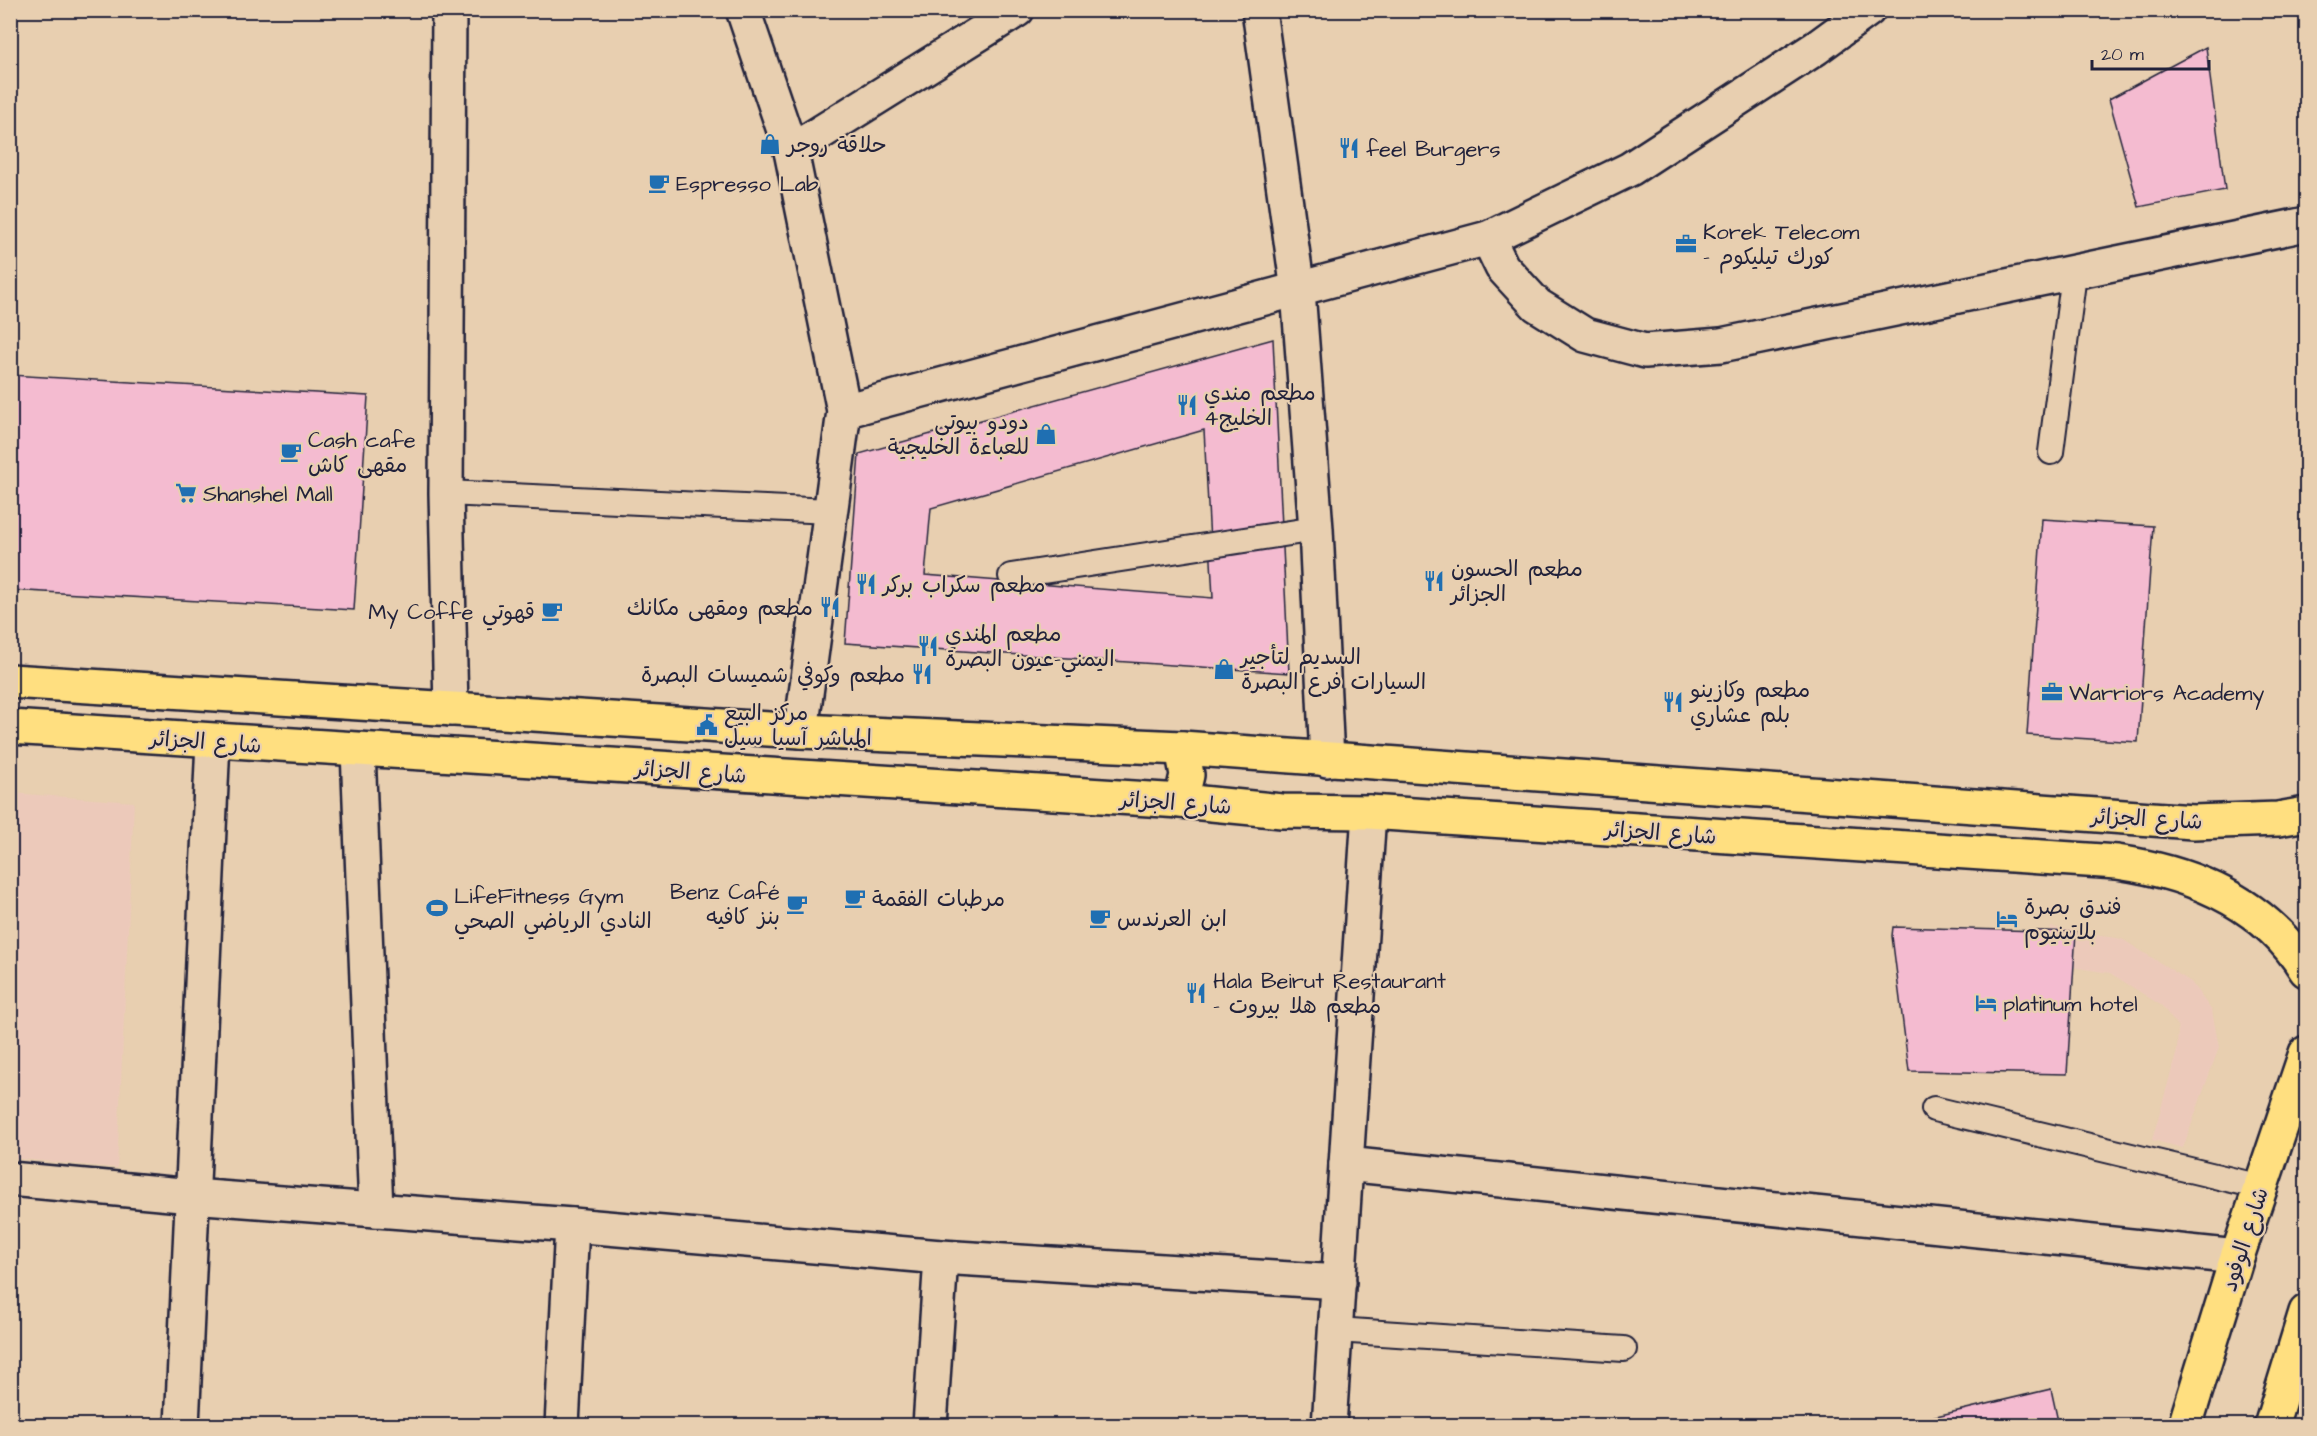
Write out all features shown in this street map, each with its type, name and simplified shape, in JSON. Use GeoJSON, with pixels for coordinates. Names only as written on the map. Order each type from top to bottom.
{"type":"FeatureCollection","features":[{"type":"Feature","properties":{"kind":"main road","name":"شارع الجزائر"},"geometry":{"type":"LineString","coordinates":[[10,681],[801,731],[1182,748],[2193,822],[2268,819],[2307,814]]}},
{"type":"Feature","properties":{"kind":"main road","name":"شارع الجزائر"},"geometry":{"type":"LineString","coordinates":[[10,727],[1181,801],[1282,811],[1369,812],[2117,862],[2160,868],[2201,882],[2239,903],[2273,929],[2307,970]]}},
{"type":"Feature","properties":{"kind":"main road"},"geometry":{"type":"LineString","coordinates":[[1181,801],[1187,775],[1182,748]]}},
{"type":"Feature","properties":{"kind":"main road"},"geometry":{"type":"LineString","coordinates":[[1282,811],[1275,798],[1274,784],[1277,769],[1284,756]]}},
{"type":"Feature","properties":{"kind":"main road","name":"شارع الوفود"},"geometry":{"type":"LineString","coordinates":[[2185,1425],[2237,1257],[2307,1053]]}},
{"type":"Feature","properties":{"kind":"main road"},"geometry":{"type":"LineString","coordinates":[[2271,1425],[2307,1312]]}},
{"type":"Feature","properties":{"kind":"street"},"geometry":{"type":"LineString","coordinates":[[449,10],[446,493],[451,709]]}},
{"type":"Feature","properties":{"kind":"street"},"geometry":{"type":"LineString","coordinates":[[743,10],[791,151],[844,411],[801,731]]}},
{"type":"Feature","properties":{"kind":"street"},"geometry":{"type":"LineString","coordinates":[[791,151],[1017,10]]}},
{"type":"Feature","properties":{"kind":"street"},"geometry":{"type":"LineString","coordinates":[[1259,10],[1298,291],[1316,529],[1327,760]]}},
{"type":"Feature","properties":{"kind":"street"},"geometry":{"type":"LineString","coordinates":[[844,411],[1298,291],[1488,238],[1630,169],[1816,48],[1868,10]]}},
{"type":"Feature","properties":{"kind":"street"},"geometry":{"type":"LineString","coordinates":[[1488,238],[1502,267],[1537,305],[1585,334],[1645,351],[1721,345],[2074,274],[2307,224]]}},
{"type":"Feature","properties":{"kind":"street"},"geometry":{"type":"LineString","coordinates":[[182,1425],[213,741]]}},
{"type":"Feature","properties":{"kind":"street"},"geometry":{"type":"LineString","coordinates":[[358,750],[376,1210]]}},
{"type":"Feature","properties":{"kind":"street"},"geometry":{"type":"LineString","coordinates":[[1329,1425],[1369,812]]}},
{"type":"Feature","properties":{"kind":"street"},"geometry":{"type":"LineString","coordinates":[[1346,1164],[2237,1257]]}},
{"type":"Feature","properties":{"kind":"street"},"geometry":{"type":"LineString","coordinates":[[10,1179],[941,1257],[1339,1282]]}},
{"type":"Feature","properties":{"kind":"street"},"geometry":{"type":"LineString","coordinates":[[562,1425],[572,1225]]}},
{"type":"Feature","properties":{"kind":"street"},"geometry":{"type":"LineString","coordinates":[[930,1425],[941,1257]]}},
{"type":"Feature","properties":{"kind":"lane"},"geometry":{"type":"LineString","coordinates":[[2051,452],[2074,274]]}},
{"type":"Feature","properties":{"kind":"lane"},"geometry":{"type":"LineString","coordinates":[[446,493],[830,511]]}},
{"type":"Feature","properties":{"kind":"lane"},"geometry":{"type":"LineString","coordinates":[[1011,576],[1316,529]]}},
{"type":"Feature","properties":{"kind":"lane"},"geometry":{"type":"LineString","coordinates":[[1934,1108],[2260,1187]]}},
{"type":"Feature","properties":{"kind":"lane"},"geometry":{"type":"LineString","coordinates":[[1336,1330],[1624,1349]]}},
{"type":"Feature","properties":{"kind":"shaded area"},"geometry":{"type":"Polygon","coordinates":[[[11,793],[134,802],[117,1168],[11,1158],[11,793]]]}},
{"type":"Feature","properties":{"kind":"shaded area"},"geometry":{"type":"Polygon","coordinates":[[[2051,927],[2122,939],[2191,982],[2212,1011],[2219,1047],[2183,1148],[2152,1140],[2177,1051],[2178,1027],[2162,1006],[2110,973],[2045,963],[2051,927]]]}},
{"type":"Feature","properties":{"kind":"building"},"geometry":{"type":"Polygon","coordinates":[[[2206,47],[2225,190],[2139,207],[2109,99],[2206,47]]]}},
{"type":"Feature","properties":{"kind":"building"},"geometry":{"type":"Polygon","coordinates":[[[1273,339],[1289,673],[845,643],[859,454],[1273,339]],[[1204,430],[931,508],[925,575],[1213,598],[1204,430]]]}},
{"type":"Feature","properties":{"kind":"building","name":"Shanshel Mall"},"geometry":{"type":"Polygon","coordinates":[[[10,375],[368,396],[354,610],[10,590],[10,375]]]}},
{"type":"Feature","properties":{"kind":"building"},"geometry":{"type":"Polygon","coordinates":[[[2042,519],[2153,526],[2138,742],[2027,735],[2042,519]]]}},
{"type":"Feature","properties":{"kind":"building","name":"platinum hotel"},"geometry":{"type":"Polygon","coordinates":[[[1893,927],[2076,932],[2067,1074],[1909,1071],[1892,936],[1893,927]]]}},
{"type":"Feature","properties":{"kind":"building"},"geometry":{"type":"Polygon","coordinates":[[[2051,1389],[2059,1426],[1894,1426],[2051,1389]]]}},
{"type":"Feature","properties":{"kind":"place","name":"حلاقة روجر"},"geometry":{"type":"Point","coordinates":[770,144]}},
{"type":"Feature","properties":{"kind":"place","name":"feel Burgers"},"geometry":{"type":"Point","coordinates":[1349,148]}},
{"type":"Feature","properties":{"kind":"place","name":"Espresso Lab"},"geometry":{"type":"Point","coordinates":[659,183]}},
{"type":"Feature","properties":{"kind":"place","name":"Korek Telecom - كورك تيليكوم"},"geometry":{"type":"Point","coordinates":[1686,244]}},
{"type":"Feature","properties":{"kind":"place","name":"مطعم مندي الخليج4"},"geometry":{"type":"Point","coordinates":[1187,405]}},
{"type":"Feature","properties":{"kind":"place","name":"دودو بيوتي للعباءة الخليجية"},"geometry":{"type":"Point","coordinates":[1046,434]}},
{"type":"Feature","properties":{"kind":"place","name":"Cash cafe مقهى كاش"},"geometry":{"type":"Point","coordinates":[291,452]}},
{"type":"Feature","properties":{"kind":"place","name":"Shanshel Mall"},"geometry":{"type":"Point","coordinates":[186,493]}},
{"type":"Feature","properties":{"kind":"place","name":"مطعم الحسون الجزائر"},"geometry":{"type":"Point","coordinates":[1434,581]}},
{"type":"Feature","properties":{"kind":"place","name":"مطعم سكراب بركر"},"geometry":{"type":"Point","coordinates":[866,584]}},
{"type":"Feature","properties":{"kind":"place","name":"مطعم ومقهى مكانك"},"geometry":{"type":"Point","coordinates":[830,607]}},
{"type":"Feature","properties":{"kind":"place","name":"My Coffe قهوتي"},"geometry":{"type":"Point","coordinates":[552,611]}},
{"type":"Feature","properties":{"kind":"place","name":"مطعم المندي اليمني-عيون البصرة"},"geometry":{"type":"Point","coordinates":[928,646]}},
{"type":"Feature","properties":{"kind":"place","name":"السديم لتأجير السيارات فرع البصرة"},"geometry":{"type":"Point","coordinates":[1224,669]}},
{"type":"Feature","properties":{"kind":"place","name":"مطعم وكوفي شميسات البصرة"},"geometry":{"type":"Point","coordinates":[922,674]}},
{"type":"Feature","properties":{"kind":"place","name":"Warriors Academy"},"geometry":{"type":"Point","coordinates":[2052,692]}},
{"type":"Feature","properties":{"kind":"place","name":"مطعم وكازينو بلم عشاري"},"geometry":{"type":"Point","coordinates":[1673,702]}},
{"type":"Feature","properties":{"kind":"place","name":"مركز البيع المباشر آسيا سيل"},"geometry":{"type":"Point","coordinates":[707,725]}},
{"type":"Feature","properties":{"kind":"place","name":"مرطبات الفقمة"},"geometry":{"type":"Point","coordinates":[855,898]}},
{"type":"Feature","properties":{"kind":"place","name":"Benz Café بنز كافيه"},"geometry":{"type":"Point","coordinates":[797,904]}},
{"type":"Feature","properties":{"kind":"place","name":"LifeFitness Gym النادي الرياضي الصحي"},"geometry":{"type":"Point","coordinates":[437,908]}},
{"type":"Feature","properties":{"kind":"place","name":"ابن العرندس"},"geometry":{"type":"Point","coordinates":[1100,918]}},
{"type":"Feature","properties":{"kind":"place","name":"فندق بصرة بلاتينيوم"},"geometry":{"type":"Point","coordinates":[2007,919]}},
{"type":"Feature","properties":{"kind":"place","name":"Hala Beirut Restaurant - مطعم هلا بيروت"},"geometry":{"type":"Point","coordinates":[1196,993]}},
{"type":"Feature","properties":{"kind":"place","name":"platinum hotel"},"geometry":{"type":"Point","coordinates":[1986,1003]}}]}
